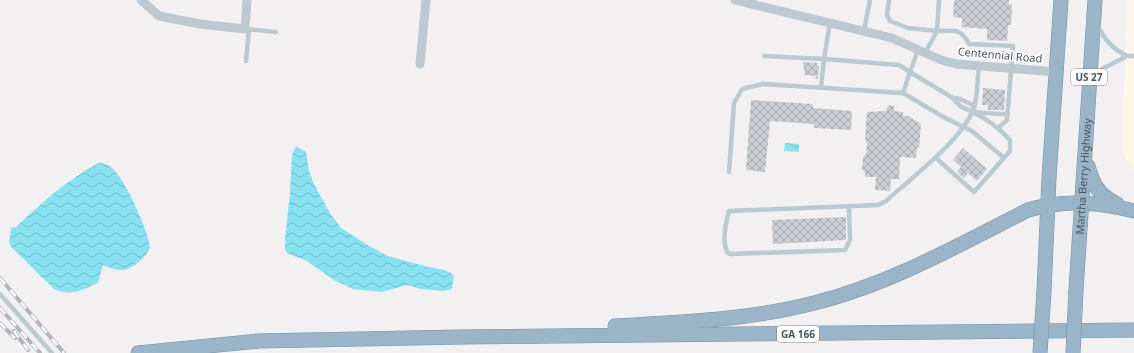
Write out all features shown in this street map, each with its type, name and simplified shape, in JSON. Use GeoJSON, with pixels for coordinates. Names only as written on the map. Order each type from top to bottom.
{"type":"FeatureCollection","features":[{"type":"Feature","properties":{"kind":"highway","name":"US 27"},"geometry":{"type":"LineString","coordinates":[[1040,353],[1047,204],[1061,0]]}},
{"type":"Feature","properties":{"kind":"highway","name":"Martha Berry Highway"},"geometry":{"type":"LineString","coordinates":[[1073,353],[1088,88],[1095,0]]}},
{"type":"Feature","properties":{"kind":"highway"},"geometry":{"type":"LineString","coordinates":[[1085,154],[1096,189],[1108,200],[1131,210]]}},
{"type":"Feature","properties":{"kind":"highway"},"geometry":{"type":"LineString","coordinates":[[138,353],[258,341],[461,337],[513,329],[611,327],[709,320],[761,314],[814,303],[900,274],[1028,210],[1047,204],[1082,202],[1131,210]]}},
{"type":"Feature","properties":{"kind":"highway","name":"GA 166"},"geometry":{"type":"LineString","coordinates":[[461,337],[1134,330]]}},
{"type":"Feature","properties":{"kind":"street"},"geometry":{"type":"LineString","coordinates":[[141,0],[159,16],[200,24],[247,29],[247,0]]}},
{"type":"Feature","properties":{"kind":"street"},"geometry":{"type":"LineString","coordinates":[[420,64],[426,0]]}},
{"type":"Feature","properties":{"kind":"street","name":"Centennial Road"},"geometry":{"type":"LineString","coordinates":[[735,0],[892,38],[922,52],[956,64],[1056,72]]}},
{"type":"Feature","properties":{"kind":"lane"},"geometry":{"type":"LineString","coordinates":[[864,30],[870,0]]}},
{"type":"Feature","properties":{"kind":"lane"},"geometry":{"type":"LineString","coordinates":[[889,0],[887,15],[890,21],[908,28],[937,31],[957,31],[964,34],[969,44],[1013,46],[1007,120],[998,128]]}},
{"type":"Feature","properties":{"kind":"lane"},"geometry":{"type":"LineString","coordinates":[[903,93],[910,72],[937,31],[939,0]]}},
{"type":"Feature","properties":{"kind":"lane"},"geometry":{"type":"LineString","coordinates":[[1094,18],[1102,35],[1114,49],[1127,56]]}},
{"type":"Feature","properties":{"kind":"lane"},"geometry":{"type":"LineString","coordinates":[[821,87],[830,22]]}},
{"type":"Feature","properties":{"kind":"lane"},"geometry":{"type":"LineString","coordinates":[[246,61],[247,29],[276,32]]}},
{"type":"Feature","properties":{"kind":"lane"},"geometry":{"type":"LineString","coordinates":[[764,56],[824,59],[899,66],[953,98],[956,103],[988,120],[998,128],[1011,143],[1010,151],[974,192],[936,158]]}},
{"type":"Feature","properties":{"kind":"lane"},"geometry":{"type":"LineString","coordinates":[[1088,88],[1102,69],[1127,56],[1134,56]]}},
{"type":"Feature","properties":{"kind":"lane"},"geometry":{"type":"LineString","coordinates":[[849,206],[850,240],[845,250],[731,254],[726,250],[725,230],[729,212],[878,204],[886,201],[936,158],[963,126],[974,106],[979,67]]}},
{"type":"Feature","properties":{"kind":"lane"},"geometry":{"type":"LineString","coordinates":[[729,172],[734,103],[742,89],[762,84],[903,93],[972,131],[1004,158]]}},
{"type":"Feature","properties":{"kind":"lane"},"geometry":{"type":"LineString","coordinates":[[953,98],[960,98],[974,106]]}},
{"type":"Feature","properties":{"kind":"lane"},"geometry":{"type":"LineString","coordinates":[[972,112],[1008,114]]}},
{"type":"Feature","properties":{"kind":"lane"},"geometry":{"type":"LineString","coordinates":[[0,294],[52,353]]}},
{"type":"Feature","properties":{"kind":"shaded area"},"geometry":{"type":"Polygon","coordinates":[[[1127,0],[1134,0],[1134,170],[1122,151],[1127,0]]]}},
{"type":"Feature","properties":{"kind":"water"},"geometry":{"type":"Polygon","coordinates":[[[785,143],[799,144],[799,152],[784,151],[785,143]]]}},
{"type":"Feature","properties":{"kind":"water"},"geometry":{"type":"Polygon","coordinates":[[[296,146],[306,152],[309,171],[314,184],[330,213],[341,228],[388,256],[445,270],[454,275],[452,289],[444,291],[421,289],[407,285],[382,292],[353,289],[334,280],[307,261],[287,253],[285,249],[285,240],[292,155],[296,146]]]}},
{"type":"Feature","properties":{"kind":"water"},"geometry":{"type":"Polygon","coordinates":[[[99,163],[111,167],[122,181],[141,218],[149,240],[150,248],[142,259],[127,269],[113,269],[103,265],[98,283],[76,292],[60,291],[54,289],[12,248],[9,242],[11,228],[16,227],[45,200],[76,176],[99,163]]]}},
{"type":"Feature","properties":{"kind":"building"},"geometry":{"type":"Polygon","coordinates":[[[954,0],[1009,0],[1009,4],[1012,5],[1011,25],[1008,25],[1007,41],[987,40],[987,29],[962,27],[962,18],[953,17],[954,0]]]}},
{"type":"Feature","properties":{"kind":"building"},"geometry":{"type":"Polygon","coordinates":[[[803,62],[817,63],[817,66],[819,66],[818,79],[815,79],[816,76],[805,75],[803,62]]]}},
{"type":"Feature","properties":{"kind":"building"},"geometry":{"type":"Polygon","coordinates":[[[983,88],[1005,90],[1004,110],[988,110],[988,105],[982,105],[983,88]]]}},
{"type":"Feature","properties":{"kind":"building"},"geometry":{"type":"Polygon","coordinates":[[[751,100],[813,104],[813,108],[852,111],[851,130],[814,128],[814,124],[770,121],[765,172],[746,170],[751,100]]]}},
{"type":"Feature","properties":{"kind":"building"},"geometry":{"type":"Polygon","coordinates":[[[888,105],[894,106],[894,111],[903,112],[903,116],[908,116],[921,124],[919,148],[917,147],[916,158],[900,157],[899,179],[891,179],[890,191],[875,190],[876,177],[865,177],[865,172],[862,169],[863,157],[866,154],[867,143],[865,139],[867,112],[886,111],[888,105]]]}},
{"type":"Feature","properties":{"kind":"building"},"geometry":{"type":"Polygon","coordinates":[[[963,148],[987,169],[977,181],[968,173],[964,178],[957,172],[961,167],[953,160],[963,148]]]}},
{"type":"Feature","properties":{"kind":"building"},"geometry":{"type":"Polygon","coordinates":[[[846,217],[846,240],[773,244],[772,220],[846,217]]]}},
{"type":"Feature","properties":{"kind":"railway"},"geometry":{"type":"LineString","coordinates":[[0,278],[64,353]]}},
{"type":"Feature","properties":{"kind":"railway"},"geometry":{"type":"LineString","coordinates":[[0,308],[40,353]]}},
{"type":"Feature","properties":{"kind":"railway"},"geometry":{"type":"LineString","coordinates":[[0,323],[15,338]]}},
{"type":"Feature","properties":{"kind":"railway"},"geometry":{"type":"LineString","coordinates":[[14,331],[28,350]]}}]}
